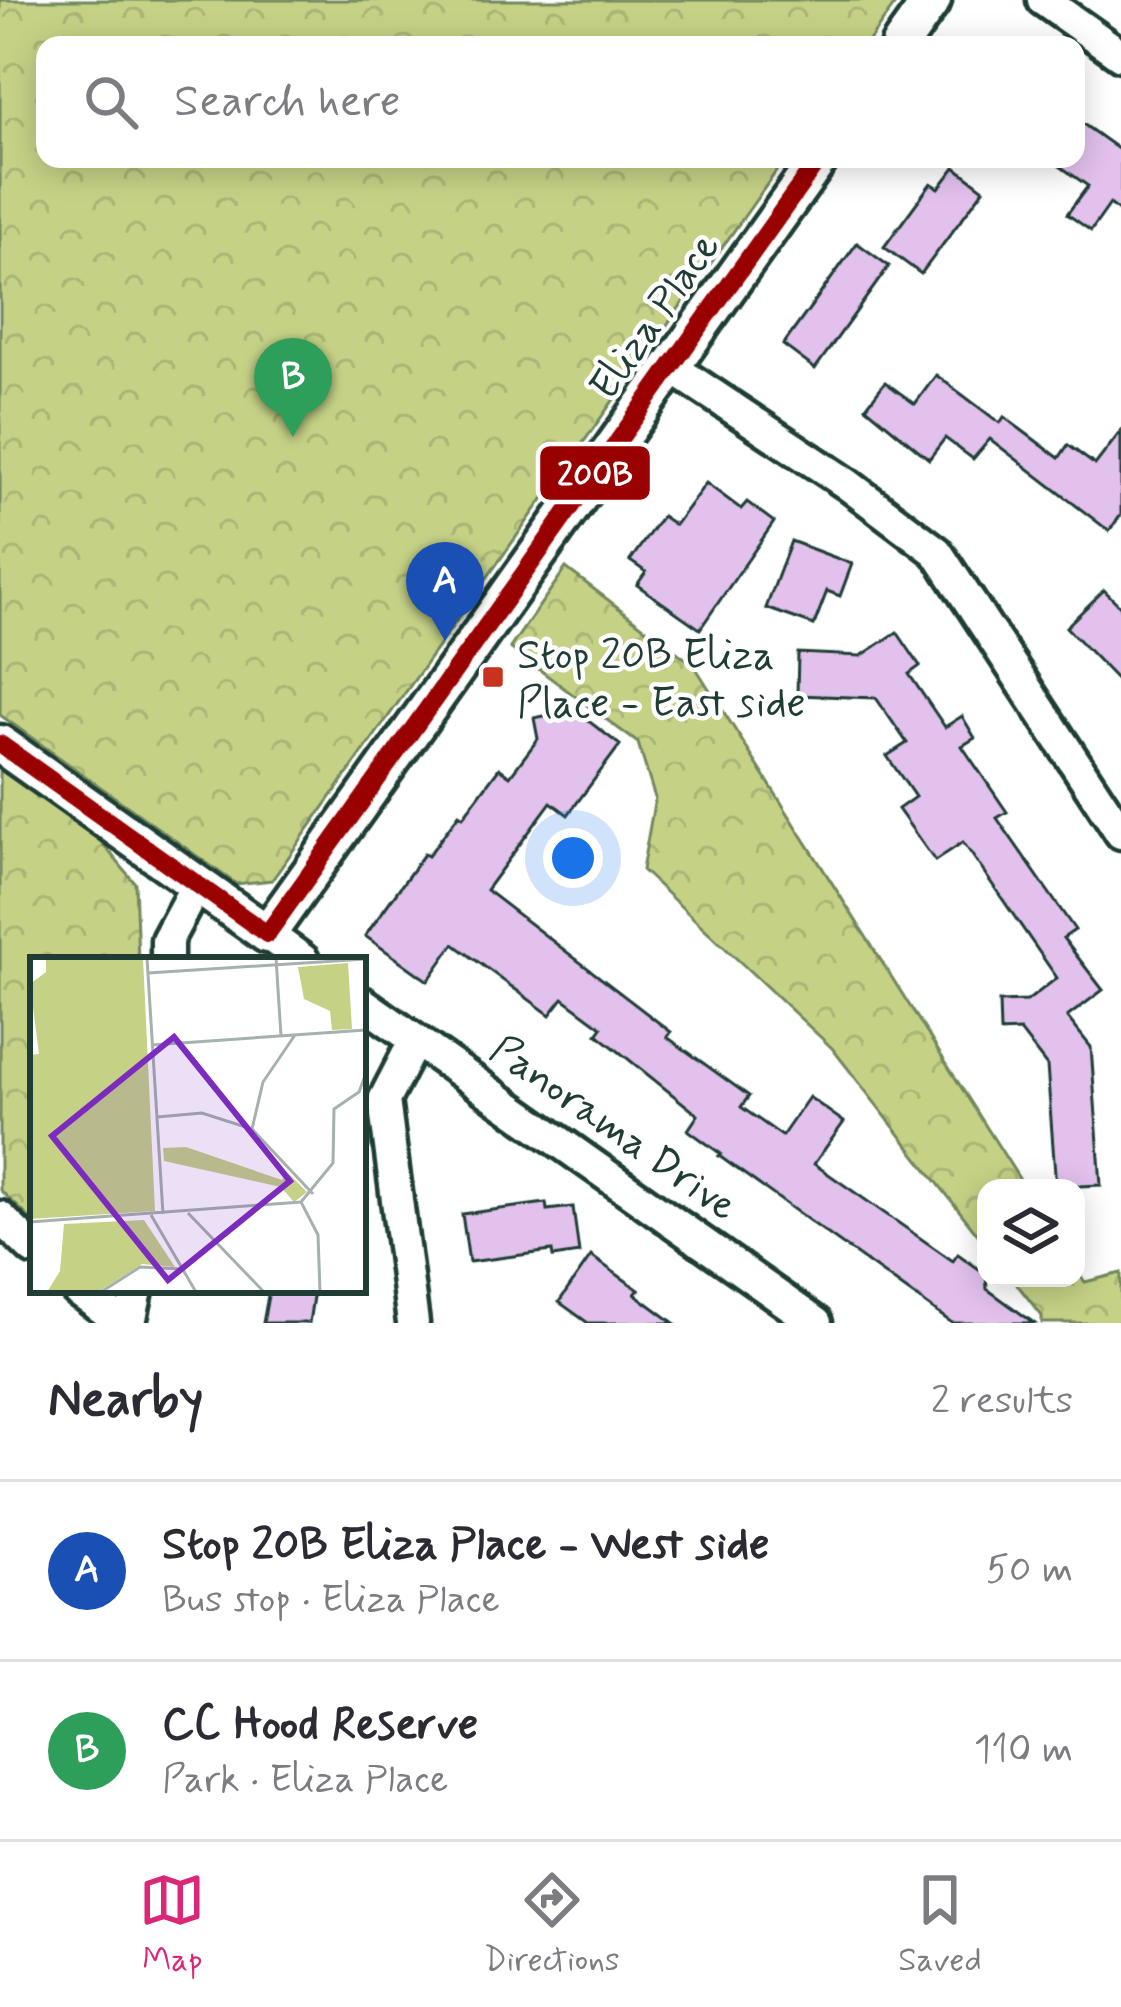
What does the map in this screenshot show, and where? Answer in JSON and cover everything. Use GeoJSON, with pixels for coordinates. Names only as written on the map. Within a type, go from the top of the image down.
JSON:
{"type":"FeatureCollection","features":[{"type":"Feature","properties":{"kind":"street"},"geometry":{"type":"LineString","coordinates":[[906,36],[932,0]]}},
{"type":"Feature","properties":{"kind":"street"},"geometry":{"type":"LineString","coordinates":[[1042,0],[1121,55]]}},
{"type":"Feature","properties":{"kind":"street","name":"Eliza Place"},"geometry":{"type":"LineString","coordinates":[[267,934],[813,168]]}},
{"type":"Feature","properties":{"kind":"street"},"geometry":{"type":"LineString","coordinates":[[671,367],[847,484],[937,552],[1121,833]]}},
{"type":"Feature","properties":{"kind":"street"},"geometry":{"type":"LineString","coordinates":[[0,744],[299,957]]}},
{"type":"Feature","properties":{"kind":"street"},"geometry":{"type":"LineString","coordinates":[[167,957],[167,940],[197,884]]}},
{"type":"Feature","properties":{"kind":"street","name":"Panorama Drive"},"geometry":{"type":"LineString","coordinates":[[366,1005],[816,1323]]}},
{"type":"Feature","properties":{"kind":"street"},"geometry":{"type":"LineString","coordinates":[[413,1323],[384,1100],[415,1040]]}},
{"type":"Feature","properties":{"kind":"street"},"geometry":{"type":"LineString","coordinates":[[0,1217],[30,1246]]}},
{"type":"Feature","properties":{"kind":"street"},"geometry":{"type":"LineString","coordinates":[[82,1293],[127,1323],[135,1293]]}},
{"type":"Feature","properties":{"kind":"green space"},"geometry":{"type":"Polygon","coordinates":[[[0,0],[898,0],[872,36],[36,36],[36,168],[779,168],[272,880],[236,884],[0,715],[0,0]]]}},
{"type":"Feature","properties":{"kind":"green space"},"geometry":{"type":"Polygon","coordinates":[[[566,568],[694,665],[1019,1179],[977,1179],[977,1233],[832,1048],[642,870],[655,798],[638,743],[510,648],[566,568]]]}},
{"type":"Feature","properties":{"kind":"green space"},"geometry":{"type":"Polygon","coordinates":[[[0,770],[98,838],[135,883],[138,957],[30,957],[30,1218],[0,1190],[0,770]]]}},
{"type":"Feature","properties":{"kind":"green space"},"geometry":{"type":"Polygon","coordinates":[[[1121,1273],[1121,1323],[1042,1323],[1042,1316],[1019,1287],[1085,1287],[1085,1282],[1121,1273]]]}},
{"type":"Feature","properties":{"kind":"building"},"geometry":{"type":"Polygon","coordinates":[[[1085,125],[1121,151],[1121,213],[1110,204],[1091,231],[1067,214],[1088,186],[1063,168],[1085,168],[1085,125]]]}},
{"type":"Feature","properties":{"kind":"building"},"geometry":{"type":"Polygon","coordinates":[[[956,168],[984,189],[921,274],[884,247],[931,183],[939,188],[956,168]]]}},
{"type":"Feature","properties":{"kind":"building"},"geometry":{"type":"Polygon","coordinates":[[[857,243],[889,266],[815,369],[783,345],[857,243]]]}},
{"type":"Feature","properties":{"kind":"building"},"geometry":{"type":"Polygon","coordinates":[[[936,375],[1000,423],[1004,417],[1059,458],[1068,445],[1095,465],[1121,431],[1121,515],[1109,531],[990,439],[973,459],[945,438],[929,459],[866,407],[885,382],[915,404],[936,375]]]}},
{"type":"Feature","properties":{"kind":"building"},"geometry":{"type":"Polygon","coordinates":[[[706,483],[741,509],[747,502],[774,522],[700,629],[637,585],[646,572],[630,561],[662,516],[675,525],[706,483]]]}},
{"type":"Feature","properties":{"kind":"building"},"geometry":{"type":"Polygon","coordinates":[[[791,541],[852,564],[840,596],[827,591],[814,625],[766,608],[791,541]]]}},
{"type":"Feature","properties":{"kind":"building"},"geometry":{"type":"Polygon","coordinates":[[[1104,590],[1121,607],[1121,684],[1066,627],[1104,590]]]}},
{"type":"Feature","properties":{"kind":"building"},"geometry":{"type":"Polygon","coordinates":[[[897,632],[920,666],[909,674],[945,727],[962,716],[975,738],[962,746],[1007,812],[997,818],[1075,930],[1063,938],[1103,990],[1067,1017],[1091,1047],[1101,1185],[1085,1186],[1085,1179],[1055,1179],[1047,1066],[1020,1031],[1000,1032],[999,1002],[1027,1001],[1057,978],[963,842],[935,861],[898,809],[915,797],[887,756],[907,743],[876,698],[797,695],[798,653],[861,656],[897,632]]]}},
{"type":"Feature","properties":{"kind":"building"},"geometry":{"type":"Polygon","coordinates":[[[574,710],[620,745],[568,815],[551,802],[486,890],[671,1032],[667,1037],[749,1096],[741,1107],[782,1136],[809,1097],[844,1122],[814,1164],[953,1261],[958,1254],[977,1268],[977,1287],[987,1287],[1034,1323],[952,1323],[719,1156],[688,1130],[698,1115],[597,1034],[602,1027],[563,998],[550,1015],[454,944],[428,981],[365,936],[424,854],[428,856],[459,814],[463,817],[499,768],[510,776],[538,739],[534,718],[574,710]]]}},
{"type":"Feature","properties":{"kind":"building"},"geometry":{"type":"Polygon","coordinates":[[[546,1203],[547,1210],[573,1207],[579,1253],[553,1257],[552,1251],[469,1262],[462,1214],[546,1203]]]}},
{"type":"Feature","properties":{"kind":"building"},"geometry":{"type":"Polygon","coordinates":[[[591,1256],[639,1290],[635,1294],[674,1323],[588,1323],[559,1302],[591,1256]]]}},
{"type":"Feature","properties":{"kind":"building"},"geometry":{"type":"Polygon","coordinates":[[[268,1293],[314,1293],[309,1323],[263,1323],[268,1293]]]}},
{"type":"Feature","properties":{"kind":"transit line","name":"200B"},"geometry":{"type":"LineString","coordinates":[[267,934],[813,168]]}},
{"type":"Feature","properties":{"kind":"transit line","name":"200B"},"geometry":{"type":"LineString","coordinates":[[0,744],[267,934]]}},
{"type":"Feature","properties":{"kind":"place","name":"CC Hood Reserve"},"geometry":{"type":"Point","coordinates":[293,437]}},
{"type":"Feature","properties":{"kind":"place","name":"Stop 20B Eliza Place - West side"},"geometry":{"type":"Point","coordinates":[445,641]}},
{"type":"Feature","properties":{"kind":"place","name":"Stop 20B Eliza Place - East side"},"geometry":{"type":"Point","coordinates":[493,677]}}]}
